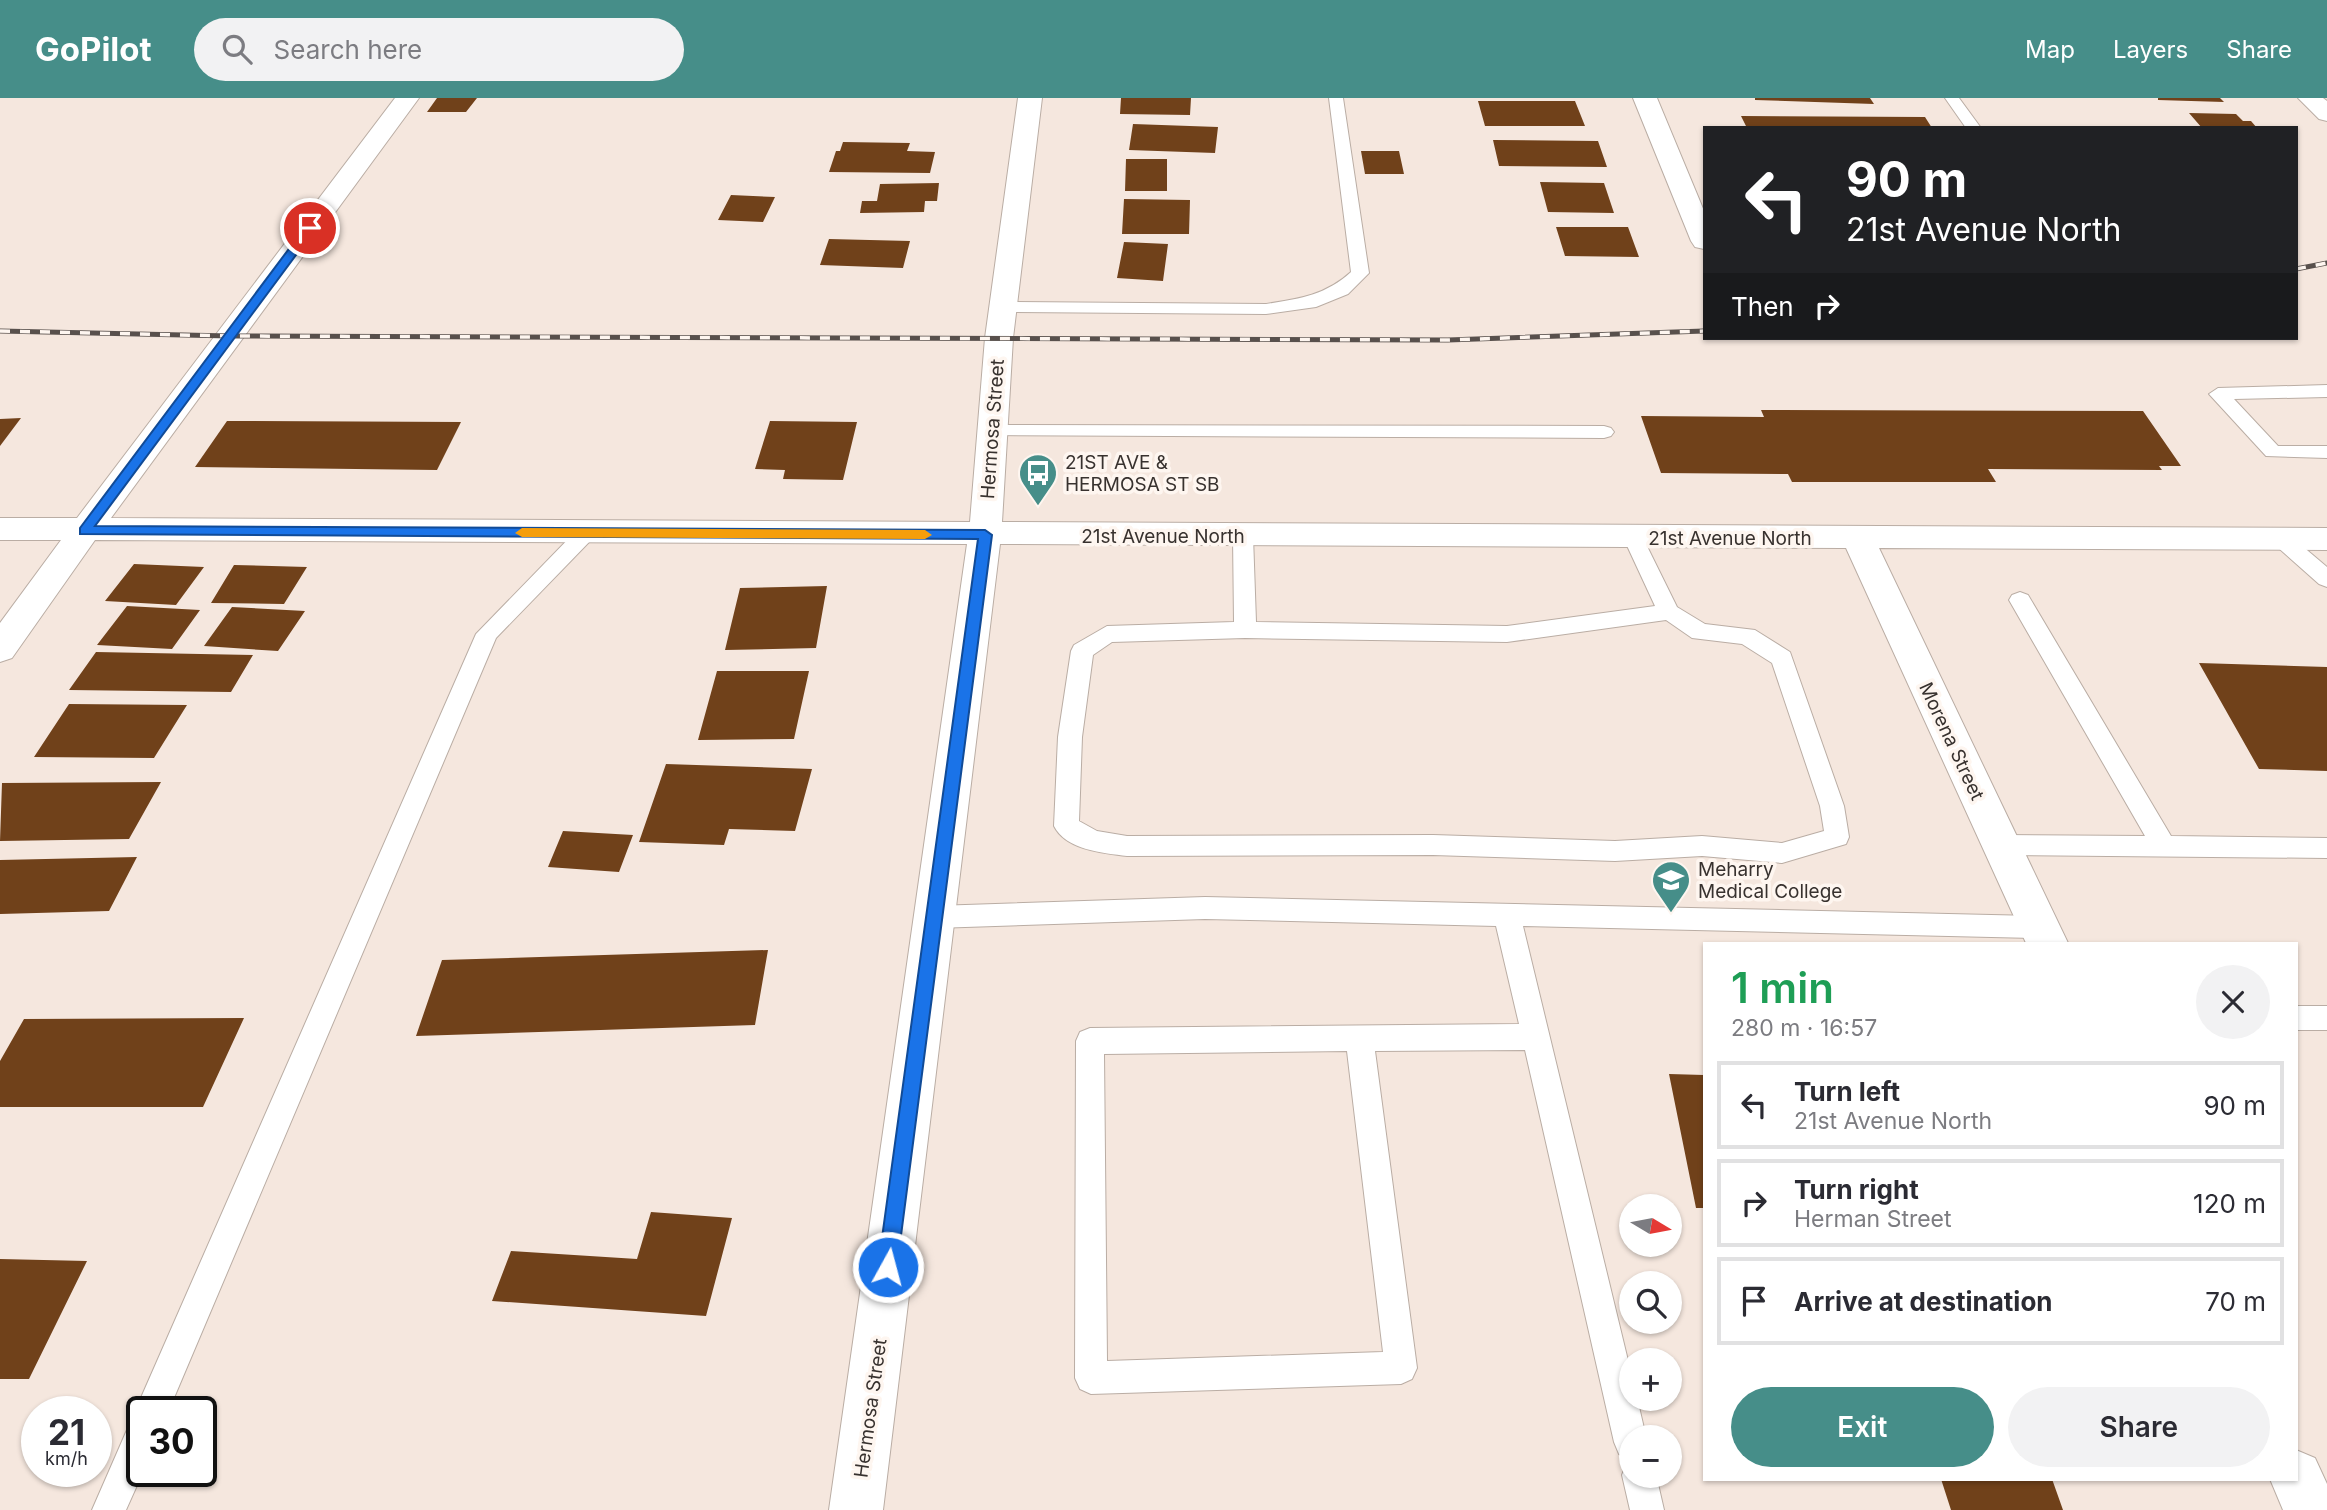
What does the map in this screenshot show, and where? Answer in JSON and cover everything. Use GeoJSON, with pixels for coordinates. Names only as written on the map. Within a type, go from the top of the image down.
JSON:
{"type":"FeatureCollection","features":[{"type":"Feature","properties":{"kind":"street"},"geometry":{"type":"LineString","coordinates":[[0,649],[407,98]]}},
{"type":"Feature","properties":{"kind":"street","name":"Hermosa Street"},"geometry":{"type":"LineString","coordinates":[[856,1510],[985,535],[1004,307],[1030,98]]}},
{"type":"Feature","properties":{"kind":"street"},"geometry":{"type":"LineString","coordinates":[[1645,98],[1703,239]]}},
{"type":"Feature","properties":{"kind":"street","name":"21st Avenue North"},"geometry":{"type":"LineString","coordinates":[[0,529],[2327,539]]}},
{"type":"Feature","properties":{"kind":"street","name":"Morena Street"},"geometry":{"type":"LineString","coordinates":[[1858,538],[2043,935]]}},
{"type":"Feature","properties":{"kind":"street"},"geometry":{"type":"LineString","coordinates":[[2298,1481],[2311,1510]]}},
{"type":"Feature","properties":{"kind":"lane"},"geometry":{"type":"LineString","coordinates":[[1004,307],[1266,309],[1310,303],[1342,290],[1360,273],[1336,98]]}},
{"type":"Feature","properties":{"kind":"lane"},"geometry":{"type":"LineString","coordinates":[[1952,98],[1973,126]]}},
{"type":"Feature","properties":{"kind":"lane"},"geometry":{"type":"LineString","coordinates":[[2327,391],[2218,394],[2273,452],[2327,452]]}},
{"type":"Feature","properties":{"kind":"lane"},"geometry":{"type":"LineString","coordinates":[[992,431],[1604,432]]}},
{"type":"Feature","properties":{"kind":"lane"},"geometry":{"type":"LineString","coordinates":[[159,1396],[487,634],[586,533]]}},
{"type":"Feature","properties":{"kind":"lane"},"geometry":{"type":"LineString","coordinates":[[1243,536],[1245,630]]}},
{"type":"Feature","properties":{"kind":"lane"},"geometry":{"type":"LineString","coordinates":[[1633,537],[1669,612],[1700,632],[1747,636],[1782,658],[1832,806],[1837,837],[1782,853],[1702,846],[1615,851],[1419,845],[1127,846],[1092,841],[1066,826],[1070,737],[1082,651],[1107,634],[1245,630],[1507,634],[1669,612]]}},
{"type":"Feature","properties":{"kind":"lane"},"geometry":{"type":"LineString","coordinates":[[2281,539],[2327,579]]}},
{"type":"Feature","properties":{"kind":"lane"},"geometry":{"type":"LineString","coordinates":[[2020,600],[2164,846]]}},
{"type":"Feature","properties":{"kind":"lane"},"geometry":{"type":"LineString","coordinates":[[2001,845],[2327,848]]}},
{"type":"Feature","properties":{"kind":"lane"},"geometry":{"type":"LineString","coordinates":[[935,917],[1205,908],[1507,915],[2043,935]]}},
{"type":"Feature","properties":{"kind":"lane"},"geometry":{"type":"LineString","coordinates":[[1507,915],[1627,1425]]}},
{"type":"Feature","properties":{"kind":"lane"},"geometry":{"type":"LineString","coordinates":[[2298,1018],[2327,1018]]}},
{"type":"Feature","properties":{"kind":"lane"},"geometry":{"type":"LineString","coordinates":[[1359,1038],[1401,1368],[1091,1378],[1090,1041],[1359,1038],[1535,1037]]}},
{"type":"Feature","properties":{"kind":"lane"},"geometry":{"type":"LineString","coordinates":[[109,1510],[126,1471]]}},
{"type":"Feature","properties":{"kind":"lane"},"geometry":{"type":"LineString","coordinates":[[1642,1488],[1647,1510]]}},
{"type":"Feature","properties":{"kind":"building"},"geometry":{"type":"Polygon","coordinates":[[[437,98],[477,98],[466,112],[427,112],[437,98]]]}},
{"type":"Feature","properties":{"kind":"building"},"geometry":{"type":"Polygon","coordinates":[[[1121,98],[1191,98],[1190,115],[1120,114],[1121,98]]]}},
{"type":"Feature","properties":{"kind":"building"},"geometry":{"type":"Polygon","coordinates":[[[1870,98],[1874,104],[1755,100],[1870,98]]]}},
{"type":"Feature","properties":{"kind":"building"},"geometry":{"type":"Polygon","coordinates":[[[2220,98],[2224,102],[2158,100],[2220,98]]]}},
{"type":"Feature","properties":{"kind":"building"},"geometry":{"type":"Polygon","coordinates":[[[1478,101],[1575,101],[1585,126],[1485,126],[1478,101]]]}},
{"type":"Feature","properties":{"kind":"building"},"geometry":{"type":"Polygon","coordinates":[[[2189,113],[2236,114],[2243,121],[2251,121],[2255,126],[2200,126],[2189,113]]]}},
{"type":"Feature","properties":{"kind":"building"},"geometry":{"type":"Polygon","coordinates":[[[1741,116],[1925,117],[1931,126],[1746,126],[1741,116]]]}},
{"type":"Feature","properties":{"kind":"building"},"geometry":{"type":"Polygon","coordinates":[[[1133,124],[1218,127],[1215,153],[1129,150],[1133,124]]]}},
{"type":"Feature","properties":{"kind":"building"},"geometry":{"type":"Polygon","coordinates":[[[1493,140],[1598,141],[1607,167],[1499,166],[1493,140]]]}},
{"type":"Feature","properties":{"kind":"building"},"geometry":{"type":"Polygon","coordinates":[[[843,142],[910,143],[907,151],[935,152],[930,173],[829,172],[836,151],[840,151],[843,142]]]}},
{"type":"Feature","properties":{"kind":"building"},"geometry":{"type":"Polygon","coordinates":[[[1361,151],[1399,151],[1404,174],[1365,174],[1361,151]]]}},
{"type":"Feature","properties":{"kind":"building"},"geometry":{"type":"Polygon","coordinates":[[[1126,159],[1167,159],[1167,191],[1125,191],[1126,159]]]}},
{"type":"Feature","properties":{"kind":"building"},"geometry":{"type":"Polygon","coordinates":[[[1540,182],[1604,183],[1614,213],[1548,212],[1540,182]]]}},
{"type":"Feature","properties":{"kind":"building"},"geometry":{"type":"Polygon","coordinates":[[[939,183],[937,201],[925,201],[924,212],[860,213],[862,201],[877,201],[880,184],[939,183]]]}},
{"type":"Feature","properties":{"kind":"building"},"geometry":{"type":"Polygon","coordinates":[[[731,195],[775,197],[763,222],[718,220],[731,195]]]}},
{"type":"Feature","properties":{"kind":"building"},"geometry":{"type":"Polygon","coordinates":[[[1124,199],[1190,200],[1189,234],[1122,234],[1124,199]]]}},
{"type":"Feature","properties":{"kind":"building"},"geometry":{"type":"Polygon","coordinates":[[[1556,227],[1628,227],[1639,257],[1565,256],[1556,227]]]}},
{"type":"Feature","properties":{"kind":"building"},"geometry":{"type":"Polygon","coordinates":[[[829,239],[910,241],[903,268],[820,265],[829,239]]]}},
{"type":"Feature","properties":{"kind":"building"},"geometry":{"type":"Polygon","coordinates":[[[1124,242],[1168,244],[1163,281],[1117,278],[1124,242]]]}},
{"type":"Feature","properties":{"kind":"building"},"geometry":{"type":"Polygon","coordinates":[[[1761,410],[2143,411],[2181,466],[2159,466],[2162,470],[1988,469],[1996,482],[1792,482],[1788,474],[1661,473],[1641,416],[1764,417],[1761,410]]]}},
{"type":"Feature","properties":{"kind":"building"},"geometry":{"type":"Polygon","coordinates":[[[21,418],[0,446],[0,419],[21,418]]]}},
{"type":"Feature","properties":{"kind":"building"},"geometry":{"type":"Polygon","coordinates":[[[227,421],[461,422],[437,470],[195,467],[227,421]]]}},
{"type":"Feature","properties":{"kind":"building"},"geometry":{"type":"Polygon","coordinates":[[[770,421],[857,422],[843,480],[783,479],[785,470],[755,469],[770,421]]]}},
{"type":"Feature","properties":{"kind":"building"},"geometry":{"type":"Polygon","coordinates":[[[134,564],[204,567],[176,605],[105,601],[134,564]]]}},
{"type":"Feature","properties":{"kind":"building"},"geometry":{"type":"Polygon","coordinates":[[[234,565],[307,567],[284,604],[211,603],[234,565]]]}},
{"type":"Feature","properties":{"kind":"building"},"geometry":{"type":"Polygon","coordinates":[[[827,586],[816,648],[725,650],[740,588],[827,586]]]}},
{"type":"Feature","properties":{"kind":"building"},"geometry":{"type":"Polygon","coordinates":[[[127,606],[200,610],[172,649],[97,645],[127,606]]]}},
{"type":"Feature","properties":{"kind":"building"},"geometry":{"type":"Polygon","coordinates":[[[232,607],[305,611],[278,651],[204,646],[232,607]]]}},
{"type":"Feature","properties":{"kind":"building"},"geometry":{"type":"Polygon","coordinates":[[[96,652],[253,655],[231,692],[69,690],[96,652]]]}},
{"type":"Feature","properties":{"kind":"building"},"geometry":{"type":"Polygon","coordinates":[[[2199,663],[2327,667],[2327,771],[2259,769],[2199,663]]]}},
{"type":"Feature","properties":{"kind":"building"},"geometry":{"type":"Polygon","coordinates":[[[717,671],[809,671],[794,739],[698,740],[717,671]]]}},
{"type":"Feature","properties":{"kind":"building"},"geometry":{"type":"Polygon","coordinates":[[[69,704],[187,705],[154,758],[34,757],[69,704]]]}},
{"type":"Feature","properties":{"kind":"building"},"geometry":{"type":"Polygon","coordinates":[[[666,764],[812,769],[795,831],[729,829],[724,845],[639,842],[666,764]]]}},
{"type":"Feature","properties":{"kind":"building"},"geometry":{"type":"Polygon","coordinates":[[[161,782],[129,839],[0,841],[2,783],[161,782]]]}},
{"type":"Feature","properties":{"kind":"building"},"geometry":{"type":"Polygon","coordinates":[[[563,831],[633,835],[619,872],[548,867],[563,831]]]}},
{"type":"Feature","properties":{"kind":"building"},"geometry":{"type":"Polygon","coordinates":[[[137,857],[109,911],[0,914],[0,860],[137,857]]]}},
{"type":"Feature","properties":{"kind":"building"},"geometry":{"type":"Polygon","coordinates":[[[768,950],[755,1025],[416,1036],[442,960],[768,950]]]}},
{"type":"Feature","properties":{"kind":"building"},"geometry":{"type":"Polygon","coordinates":[[[244,1018],[203,1107],[0,1107],[0,1061],[24,1019],[244,1018]]]}},
{"type":"Feature","properties":{"kind":"building"},"geometry":{"type":"Polygon","coordinates":[[[1669,1074],[1703,1075],[1703,1208],[1696,1208],[1669,1074]]]}},
{"type":"Feature","properties":{"kind":"building"},"geometry":{"type":"Polygon","coordinates":[[[651,1212],[732,1218],[706,1316],[492,1301],[511,1251],[637,1259],[651,1212]]]}},
{"type":"Feature","properties":{"kind":"building"},"geometry":{"type":"Polygon","coordinates":[[[0,1259],[87,1261],[29,1379],[0,1379],[0,1259]]]}},
{"type":"Feature","properties":{"kind":"building"},"geometry":{"type":"Polygon","coordinates":[[[1942,1481],[2053,1481],[2063,1510],[1951,1510],[1942,1481]]]}},
{"type":"Feature","properties":{"kind":"railway"},"geometry":{"type":"LineString","coordinates":[[2298,269],[2327,263]]}},
{"type":"Feature","properties":{"kind":"railway"},"geometry":{"type":"LineString","coordinates":[[0,331],[230,336],[1448,340],[1703,331]]}},
{"type":"Feature","properties":{"kind":"slow traffic"},"geometry":{"type":"LineString","coordinates":[[522,533],[925,535]]}},
{"type":"Feature","properties":{"kind":"place","name":"21ST AVE & HERMOSA ST SB"},"geometry":{"type":"Point","coordinates":[1038,507]}},
{"type":"Feature","properties":{"kind":"place","name":"Meharry Medical College"},"geometry":{"type":"Point","coordinates":[1671,914]}},
{"type":"Feature","properties":{"kind":"route"},"geometry":{"type":"LineString","coordinates":[[310,228],[85,531],[985,535],[888,1267]]}}]}
